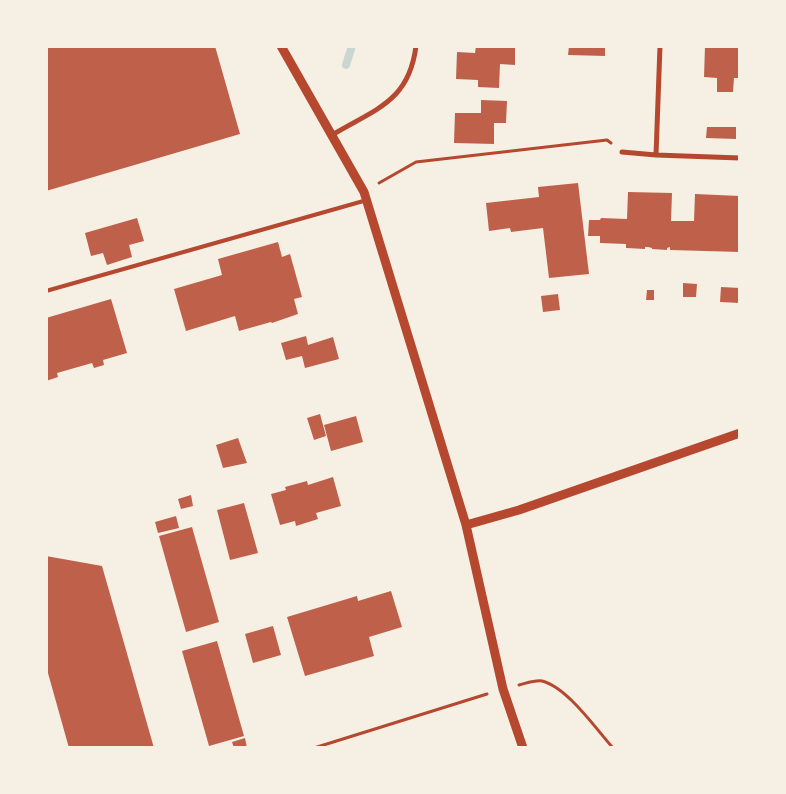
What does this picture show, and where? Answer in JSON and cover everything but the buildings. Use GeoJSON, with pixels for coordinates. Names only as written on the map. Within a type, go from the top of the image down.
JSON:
{"type":"FeatureCollection","features":[{"type":"Feature","properties":{"kind":"street"},"geometry":{"type":"LineString","coordinates":[[281,46],[365,196],[466,525],[503,689],[523,748]]}},
{"type":"Feature","properties":{"kind":"street"},"geometry":{"type":"LineString","coordinates":[[332,135],[390,101],[398,93],[411,71],[416,46]]}},
{"type":"Feature","properties":{"kind":"street"},"geometry":{"type":"LineString","coordinates":[[656,155],[660,46]]}},
{"type":"Feature","properties":{"kind":"street"},"geometry":{"type":"LineString","coordinates":[[622,152],[740,158]]}},
{"type":"Feature","properties":{"kind":"street"},"geometry":{"type":"LineString","coordinates":[[466,525],[519,510],[740,432]]}},
{"type":"Feature","properties":{"kind":"lane"},"geometry":{"type":"LineString","coordinates":[[46,291],[365,196]]}},
{"type":"Feature","properties":{"kind":"path"},"geometry":{"type":"LineString","coordinates":[[365,196],[416,162],[606,140],[622,152]]}},
{"type":"Feature","properties":{"kind":"path"},"geometry":{"type":"LineString","coordinates":[[314,748],[503,689],[536,681],[559,688],[613,748]]}},
{"type":"Feature","properties":{"kind":"waterway"},"geometry":{"type":"LineString","coordinates":[[346,65],[352,46]]}}]}
